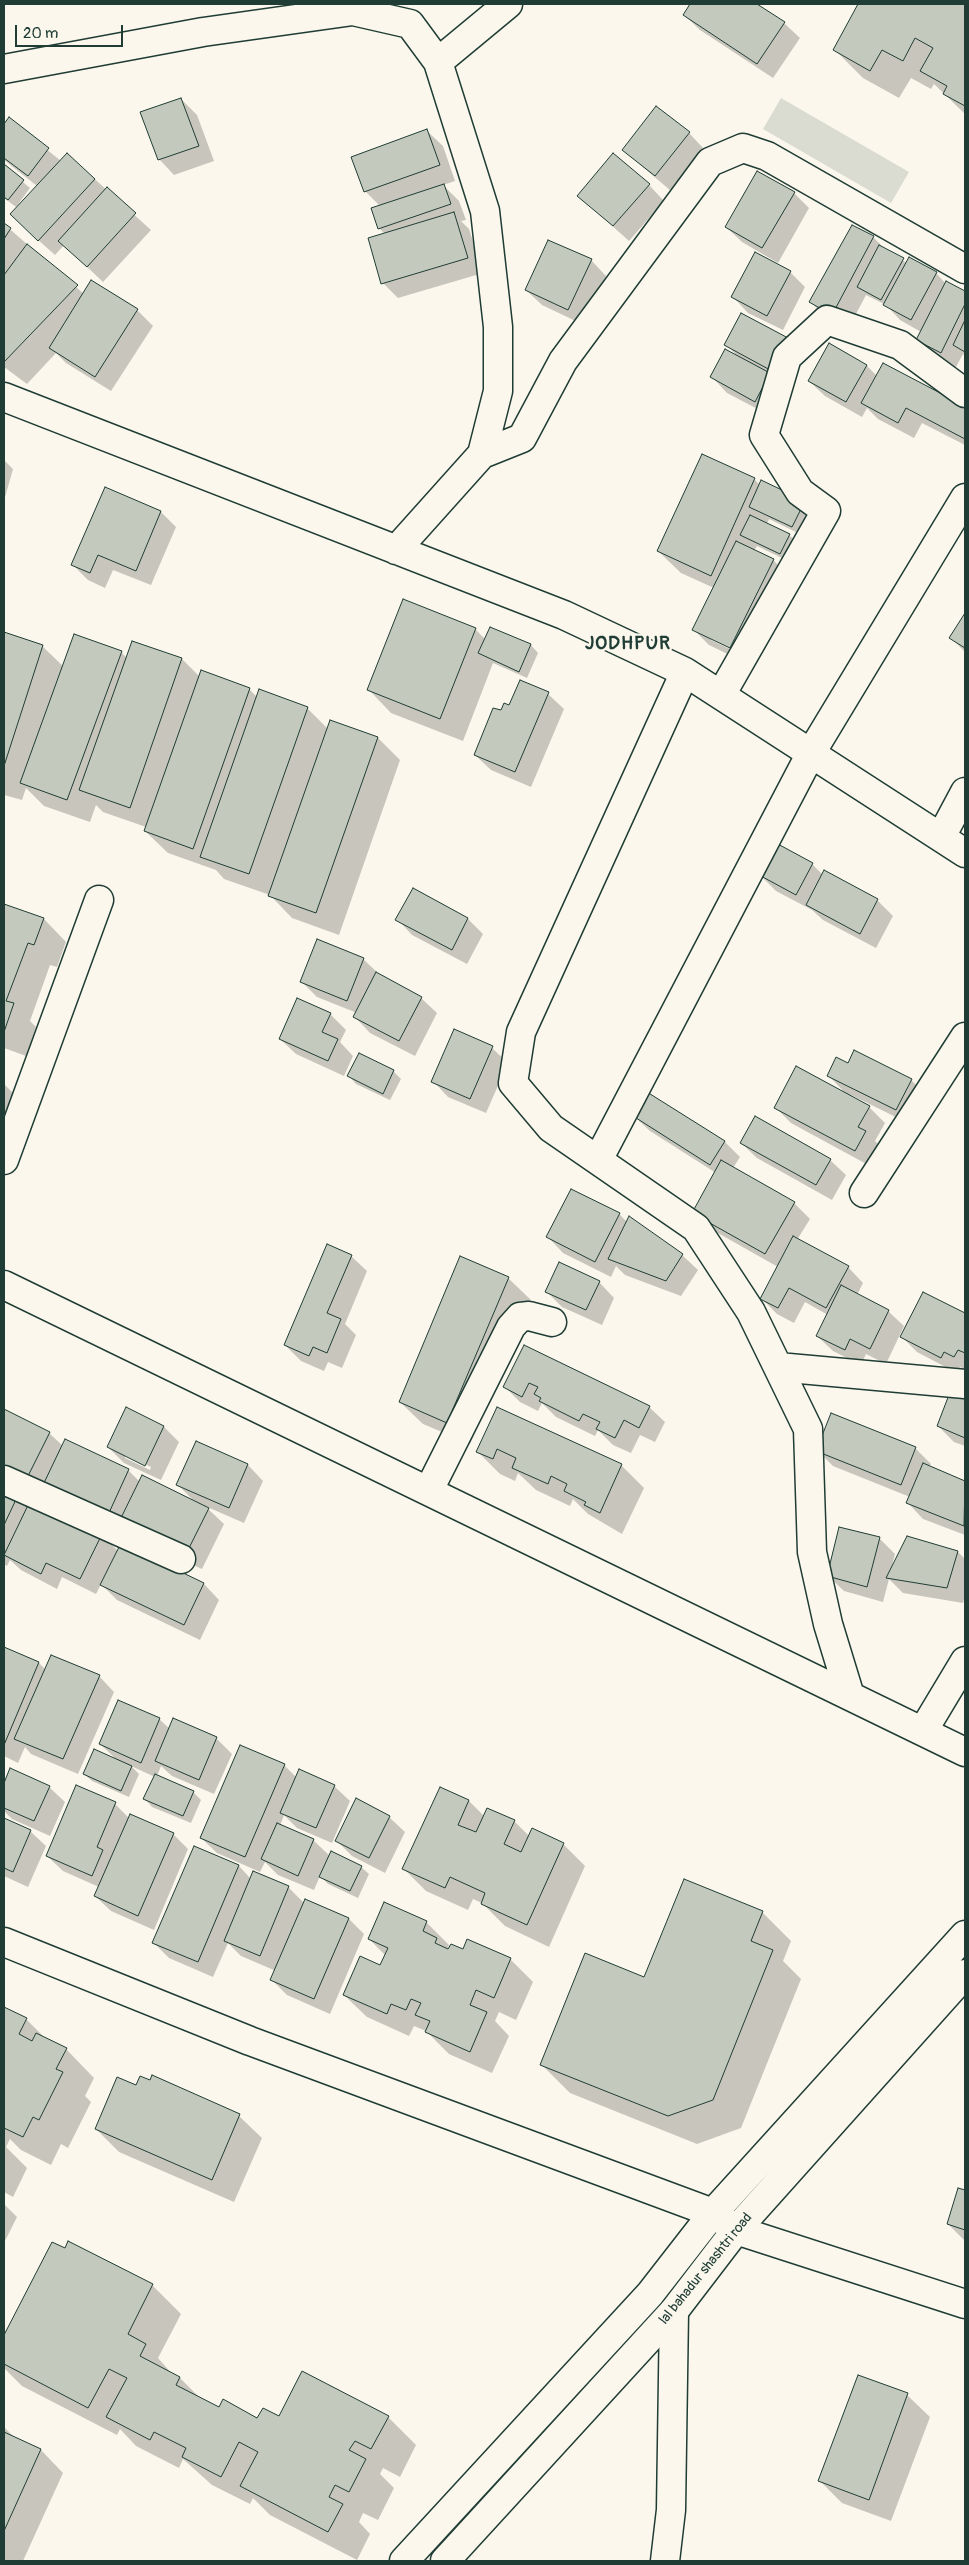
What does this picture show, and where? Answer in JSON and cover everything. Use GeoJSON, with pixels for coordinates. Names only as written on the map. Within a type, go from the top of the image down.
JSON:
{"type":"FeatureCollection","features":[{"type":"Feature","properties":{"kind":"street"},"geometry":{"type":"LineString","coordinates":[[438,62],[508,4]]}},
{"type":"Feature","properties":{"kind":"street"},"geometry":{"type":"LineString","coordinates":[[4,69],[203,32],[353,11],[410,24],[438,62],[485,211],[498,327],[498,391],[482,454]]}},
{"type":"Feature","properties":{"kind":"street"},"geometry":{"type":"LineString","coordinates":[[396,550],[482,454],[522,438],[563,361],[710,162],[743,148],[767,156],[965,269]]}},
{"type":"Feature","properties":{"kind":"street"},"geometry":{"type":"LineString","coordinates":[[721,695],[826,510],[800,492],[764,435],[787,357],[827,320],[900,344],[965,393]]}},
{"type":"Feature","properties":{"kind":"street"},"geometry":{"type":"LineString","coordinates":[[4,397],[564,615],[685,672],[965,853]]}},
{"type":"Feature","properties":{"kind":"street"},"geometry":{"type":"LineString","coordinates":[[598,1160],[811,753],[965,498]]}},
{"type":"Feature","properties":{"kind":"street"},"geometry":{"type":"LineString","coordinates":[[685,672],[521,1032],[513,1083],[551,1128],[696,1228],[751,1312],[808,1429],[812,1552],[828,1624],[850,1696]]}},
{"type":"Feature","properties":{"kind":"street"},"geometry":{"type":"LineString","coordinates":[[940,837],[965,792]]}},
{"type":"Feature","properties":{"kind":"street"},"geometry":{"type":"LineString","coordinates":[[4,1160],[99,900]]}},
{"type":"Feature","properties":{"kind":"street"},"geometry":{"type":"LineString","coordinates":[[864,1193],[965,1037]]}},
{"type":"Feature","properties":{"kind":"street"},"geometry":{"type":"LineString","coordinates":[[4,1285],[965,1752]]}},
{"type":"Feature","properties":{"kind":"street"},"geometry":{"type":"LineString","coordinates":[[429,1490],[511,1327],[520,1317],[529,1316],[552,1322]]}},
{"type":"Feature","properties":{"kind":"street"},"geometry":{"type":"LineString","coordinates":[[778,1367],[965,1384]]}},
{"type":"Feature","properties":{"kind":"street"},"geometry":{"type":"LineString","coordinates":[[4,1480],[181,1558]]}},
{"type":"Feature","properties":{"kind":"street"},"geometry":{"type":"LineString","coordinates":[[923,1731],[965,1662]]}},
{"type":"Feature","properties":{"kind":"street"},"geometry":{"type":"LineString","coordinates":[[404,2561],[650,2294],[713,2212],[965,1935]]}},
{"type":"Feature","properties":{"kind":"street"},"geometry":{"type":"LineString","coordinates":[[4,1942],[250,2042],[713,2212],[736,2230],[965,2304]]}},
{"type":"Feature","properties":{"kind":"street","name":"lal bahadur shashtri road"},"geometry":{"type":"LineString","coordinates":[[445,2561],[674,2311],[736,2230],[965,1974]]}},
{"type":"Feature","properties":{"kind":"street"},"geometry":{"type":"LineString","coordinates":[[665,2561],[671,2510],[674,2311]]}},
{"type":"Feature","properties":{"kind":"shaded area"},"geometry":{"type":"Polygon","coordinates":[[[781,98],[909,172],[891,203],[763,129],[781,98]]]}},
{"type":"Feature","properties":{"kind":"building"},"geometry":{"type":"Polygon","coordinates":[[[690,4],[757,4],[785,22],[757,64],[683,15],[690,4]]]}},
{"type":"Feature","properties":{"kind":"building"},"geometry":{"type":"Polygon","coordinates":[[[858,4],[965,4],[965,106],[943,94],[947,86],[920,71],[933,48],[915,38],[903,61],[882,50],[870,71],[833,50],[858,4]]]}},
{"type":"Feature","properties":{"kind":"building"},"geometry":{"type":"Polygon","coordinates":[[[181,98],[199,146],[158,160],[140,112],[181,98]]]}},
{"type":"Feature","properties":{"kind":"building"},"geometry":{"type":"Polygon","coordinates":[[[656,106],[690,132],[655,176],[622,150],[656,106]]]}},
{"type":"Feature","properties":{"kind":"building"},"geometry":{"type":"Polygon","coordinates":[[[9,117],[49,148],[28,176],[4,158],[4,124],[9,117]]]}},
{"type":"Feature","properties":{"kind":"building"},"geometry":{"type":"Polygon","coordinates":[[[427,129],[440,165],[364,192],[351,157],[427,129]]]}},
{"type":"Feature","properties":{"kind":"building"},"geometry":{"type":"Polygon","coordinates":[[[67,153],[95,179],[38,241],[10,214],[67,153]]]}},
{"type":"Feature","properties":{"kind":"building"},"geometry":{"type":"Polygon","coordinates":[[[613,153],[650,184],[613,226],[577,196],[613,153]]]}},
{"type":"Feature","properties":{"kind":"building"},"geometry":{"type":"Polygon","coordinates":[[[4,164],[24,180],[8,200],[4,197],[4,164]]]}},
{"type":"Feature","properties":{"kind":"building"},"geometry":{"type":"Polygon","coordinates":[[[757,171],[795,192],[762,248],[725,227],[757,171]]]}},
{"type":"Feature","properties":{"kind":"building"},"geometry":{"type":"Polygon","coordinates":[[[444,184],[451,204],[378,229],[371,208],[444,184]]]}},
{"type":"Feature","properties":{"kind":"building"},"geometry":{"type":"Polygon","coordinates":[[[107,187],[136,213],[87,267],[58,241],[107,187]]]}},
{"type":"Feature","properties":{"kind":"building"},"geometry":{"type":"Polygon","coordinates":[[[454,212],[468,258],[381,284],[368,238],[454,212]]]}},
{"type":"Feature","properties":{"kind":"building"},"geometry":{"type":"Polygon","coordinates":[[[4,223],[11,228],[4,239],[4,223]]]}},
{"type":"Feature","properties":{"kind":"building"},"geometry":{"type":"Polygon","coordinates":[[[852,225],[874,236],[832,315],[809,302],[852,225]]]}},
{"type":"Feature","properties":{"kind":"building"},"geometry":{"type":"Polygon","coordinates":[[[548,240],[592,259],[568,310],[525,290],[548,240]]]}},
{"type":"Feature","properties":{"kind":"building"},"geometry":{"type":"Polygon","coordinates":[[[27,244],[78,285],[4,362],[4,275],[27,244]]]}},
{"type":"Feature","properties":{"kind":"building"},"geometry":{"type":"Polygon","coordinates":[[[879,245],[904,258],[881,300],[857,287],[879,245]]]}},
{"type":"Feature","properties":{"kind":"building"},"geometry":{"type":"Polygon","coordinates":[[[755,252],[791,271],[767,316],[731,297],[755,252]]]}},
{"type":"Feature","properties":{"kind":"building"},"geometry":{"type":"Polygon","coordinates":[[[909,257],[937,272],[911,320],[883,305],[909,257]]]}},
{"type":"Feature","properties":{"kind":"building"},"geometry":{"type":"Polygon","coordinates":[[[91,280],[138,309],[95,377],[49,348],[91,280]]]}},
{"type":"Feature","properties":{"kind":"building"},"geometry":{"type":"Polygon","coordinates":[[[946,281],[965,291],[965,304],[941,353],[916,340],[946,281]]]}},
{"type":"Feature","properties":{"kind":"building"},"geometry":{"type":"Polygon","coordinates":[[[741,313],[790,339],[772,371],[724,345],[741,313]]]}},
{"type":"Feature","properties":{"kind":"building"},"geometry":{"type":"Polygon","coordinates":[[[965,320],[965,352],[953,345],[965,320]]]}},
{"type":"Feature","properties":{"kind":"building"},"geometry":{"type":"Polygon","coordinates":[[[829,343],[867,365],[846,402],[808,381],[829,343]]]}},
{"type":"Feature","properties":{"kind":"building"},"geometry":{"type":"Polygon","coordinates":[[[725,349],[770,373],[755,402],[710,377],[725,349]]]}},
{"type":"Feature","properties":{"kind":"building"},"geometry":{"type":"Polygon","coordinates":[[[883,363],[965,406],[965,439],[906,408],[898,423],[861,403],[883,363]]]}},
{"type":"Feature","properties":{"kind":"building"},"geometry":{"type":"Polygon","coordinates":[[[702,454],[755,478],[711,576],[657,551],[702,454]]]}},
{"type":"Feature","properties":{"kind":"building"},"geometry":{"type":"Polygon","coordinates":[[[761,480],[805,501],[792,527],[749,507],[761,480]]]}},
{"type":"Feature","properties":{"kind":"building"},"geometry":{"type":"Polygon","coordinates":[[[105,487],[161,511],[136,571],[98,555],[90,573],[71,565],[105,487]]]}},
{"type":"Feature","properties":{"kind":"building"},"geometry":{"type":"Polygon","coordinates":[[[750,515],[790,534],[780,554],[740,535],[750,515]]]}},
{"type":"Feature","properties":{"kind":"building"},"geometry":{"type":"Polygon","coordinates":[[[736,541],[774,559],[730,648],[692,630],[736,541]]]}},
{"type":"Feature","properties":{"kind":"building"},"geometry":{"type":"Polygon","coordinates":[[[403,599],[476,628],[440,719],[367,690],[403,599]]]}},
{"type":"Feature","properties":{"kind":"building"},"geometry":{"type":"Polygon","coordinates":[[[965,613],[965,648],[949,638],[965,613]]]}},
{"type":"Feature","properties":{"kind":"building"},"geometry":{"type":"Polygon","coordinates":[[[490,627],[531,644],[519,672],[478,653],[490,627]]]}},
{"type":"Feature","properties":{"kind":"building"},"geometry":{"type":"Polygon","coordinates":[[[4,632],[43,645],[4,766],[4,632]]]}},
{"type":"Feature","properties":{"kind":"building"},"geometry":{"type":"Polygon","coordinates":[[[74,634],[122,651],[67,800],[20,783],[74,634]]]}},
{"type":"Feature","properties":{"kind":"building"},"geometry":{"type":"Polygon","coordinates":[[[132,641],[182,658],[130,808],[79,790],[132,641]]]}},
{"type":"Feature","properties":{"kind":"building"},"geometry":{"type":"Polygon","coordinates":[[[201,670],[250,688],[193,849],[144,831],[201,670]]]}},
{"type":"Feature","properties":{"kind":"building"},"geometry":{"type":"Polygon","coordinates":[[[520,680],[549,692],[515,772],[474,755],[493,708],[501,710],[504,703],[509,705],[520,680]]]}},
{"type":"Feature","properties":{"kind":"building"},"geometry":{"type":"Polygon","coordinates":[[[259,689],[308,707],[249,874],[200,857],[259,689]]]}},
{"type":"Feature","properties":{"kind":"building"},"geometry":{"type":"Polygon","coordinates":[[[330,720],[378,737],[316,913],[268,896],[330,720]]]}},
{"type":"Feature","properties":{"kind":"building"},"geometry":{"type":"Polygon","coordinates":[[[776,843],[813,863],[796,895],[759,875],[776,843]]]}},
{"type":"Feature","properties":{"kind":"building"},"geometry":{"type":"Polygon","coordinates":[[[824,870],[878,899],[860,934],[806,905],[824,870]]]}},
{"type":"Feature","properties":{"kind":"building"},"geometry":{"type":"Polygon","coordinates":[[[413,888],[468,918],[452,950],[395,920],[413,888]]]}},
{"type":"Feature","properties":{"kind":"building"},"geometry":{"type":"Polygon","coordinates":[[[4,904],[44,918],[34,945],[28,943],[6,1001],[14,1003],[4,1032],[4,904]]]}},
{"type":"Feature","properties":{"kind":"building"},"geometry":{"type":"Polygon","coordinates":[[[317,939],[364,958],[347,1001],[300,982],[317,939]]]}},
{"type":"Feature","properties":{"kind":"building"},"geometry":{"type":"Polygon","coordinates":[[[376,972],[422,997],[399,1041],[353,1017],[376,972]]]}},
{"type":"Feature","properties":{"kind":"building"},"geometry":{"type":"Polygon","coordinates":[[[297,998],[331,1013],[322,1032],[338,1039],[328,1061],[279,1039],[297,998]]]}},
{"type":"Feature","properties":{"kind":"building"},"geometry":{"type":"Polygon","coordinates":[[[454,1029],[493,1046],[470,1099],[431,1082],[454,1029]]]}},
{"type":"Feature","properties":{"kind":"building"},"geometry":{"type":"Polygon","coordinates":[[[854,1050],[912,1079],[896,1110],[827,1076],[836,1057],[848,1063],[854,1050]]]}},
{"type":"Feature","properties":{"kind":"building"},"geometry":{"type":"Polygon","coordinates":[[[359,1053],[394,1070],[383,1094],[347,1076],[359,1053]]]}},
{"type":"Feature","properties":{"kind":"building"},"geometry":{"type":"Polygon","coordinates":[[[796,1066],[870,1106],[858,1127],[866,1131],[855,1151],[774,1108],[796,1066]]]}},
{"type":"Feature","properties":{"kind":"building"},"geometry":{"type":"Polygon","coordinates":[[[647,1092],[725,1141],[710,1165],[633,1116],[647,1092]]]}},
{"type":"Feature","properties":{"kind":"building"},"geometry":{"type":"Polygon","coordinates":[[[755,1116],[831,1159],[816,1185],[740,1143],[755,1116]]]}},
{"type":"Feature","properties":{"kind":"building"},"geometry":{"type":"Polygon","coordinates":[[[721,1160],[795,1202],[765,1254],[692,1213],[721,1160]]]}},
{"type":"Feature","properties":{"kind":"building"},"geometry":{"type":"Polygon","coordinates":[[[571,1189],[620,1213],[595,1262],[546,1237],[571,1189]]]}},
{"type":"Feature","properties":{"kind":"building"},"geometry":{"type":"Polygon","coordinates":[[[629,1216],[683,1254],[666,1281],[608,1259],[629,1216]]]}},
{"type":"Feature","properties":{"kind":"building"},"geometry":{"type":"Polygon","coordinates":[[[793,1236],[849,1266],[826,1308],[789,1288],[778,1308],[760,1299],[793,1236]]]}},
{"type":"Feature","properties":{"kind":"building"},"geometry":{"type":"Polygon","coordinates":[[[327,1244],[352,1255],[327,1313],[341,1319],[327,1353],[313,1347],[309,1356],[284,1345],[327,1244]]]}},
{"type":"Feature","properties":{"kind":"building"},"geometry":{"type":"Polygon","coordinates":[[[460,1256],[509,1277],[447,1423],[399,1402],[460,1256]]]}},
{"type":"Feature","properties":{"kind":"building"},"geometry":{"type":"Polygon","coordinates":[[[559,1262],[600,1281],[586,1310],[545,1292],[559,1262]]]}},
{"type":"Feature","properties":{"kind":"building"},"geometry":{"type":"Polygon","coordinates":[[[841,1285],[889,1310],[870,1349],[850,1339],[845,1350],[816,1336],[841,1285]]]}},
{"type":"Feature","properties":{"kind":"building"},"geometry":{"type":"Polygon","coordinates":[[[923,1292],[965,1313],[965,1353],[958,1350],[954,1357],[944,1352],[941,1358],[900,1337],[923,1292]]]}},
{"type":"Feature","properties":{"kind":"building"},"geometry":{"type":"Polygon","coordinates":[[[524,1345],[650,1406],[639,1428],[624,1420],[615,1438],[596,1429],[600,1422],[583,1414],[579,1421],[539,1401],[541,1398],[534,1394],[538,1387],[529,1383],[522,1397],[503,1387],[524,1345]]]}},
{"type":"Feature","properties":{"kind":"building"},"geometry":{"type":"Polygon","coordinates":[[[952,1387],[965,1392],[965,1438],[937,1426],[952,1387]]]}},
{"type":"Feature","properties":{"kind":"building"},"geometry":{"type":"Polygon","coordinates":[[[126,1407],[164,1426],[145,1466],[107,1447],[126,1407]]]}},
{"type":"Feature","properties":{"kind":"building"},"geometry":{"type":"Polygon","coordinates":[[[497,1407],[622,1464],[600,1513],[584,1505],[586,1502],[564,1491],[567,1484],[551,1476],[548,1484],[512,1468],[516,1458],[497,1449],[493,1459],[476,1452],[497,1407]]]}},
{"type":"Feature","properties":{"kind":"building"},"geometry":{"type":"Polygon","coordinates":[[[4,1409],[50,1432],[25,1482],[4,1471],[4,1409]]]}},
{"type":"Feature","properties":{"kind":"building"},"geometry":{"type":"Polygon","coordinates":[[[831,1413],[916,1447],[901,1485],[816,1451],[831,1413]]]}},
{"type":"Feature","properties":{"kind":"building"},"geometry":{"type":"Polygon","coordinates":[[[65,1439],[129,1469],[108,1515],[43,1485],[65,1439]]]}},
{"type":"Feature","properties":{"kind":"building"},"geometry":{"type":"Polygon","coordinates":[[[196,1441],[248,1464],[229,1508],[176,1485],[196,1441]]]}},
{"type":"Feature","properties":{"kind":"building"},"geometry":{"type":"Polygon","coordinates":[[[923,1463],[965,1481],[964,1526],[906,1503],[923,1463]]]}},
{"type":"Feature","properties":{"kind":"building"},"geometry":{"type":"Polygon","coordinates":[[[142,1475],[209,1508],[186,1554],[119,1522],[142,1475]]]}},
{"type":"Feature","properties":{"kind":"building"},"geometry":{"type":"Polygon","coordinates":[[[4,1485],[19,1493],[4,1525],[4,1485]]]}},
{"type":"Feature","properties":{"kind":"building"},"geometry":{"type":"Polygon","coordinates":[[[31,1499],[102,1534],[80,1579],[46,1563],[41,1574],[4,1555],[31,1499]]]}},
{"type":"Feature","properties":{"kind":"building"},"geometry":{"type":"Polygon","coordinates":[[[839,1527],[880,1537],[867,1587],[827,1576],[839,1527]]]}},
{"type":"Feature","properties":{"kind":"building"},"geometry":{"type":"Polygon","coordinates":[[[907,1536],[958,1551],[947,1588],[886,1578],[907,1536]]]}},
{"type":"Feature","properties":{"kind":"building"},"geometry":{"type":"Polygon","coordinates":[[[121,1543],[204,1583],[184,1625],[100,1585],[121,1543]]]}},
{"type":"Feature","properties":{"kind":"building"},"geometry":{"type":"Polygon","coordinates":[[[4,1647],[39,1662],[4,1745],[4,1647]]]}},
{"type":"Feature","properties":{"kind":"building"},"geometry":{"type":"Polygon","coordinates":[[[51,1655],[100,1675],[63,1759],[14,1739],[51,1655]]]}},
{"type":"Feature","properties":{"kind":"building"},"geometry":{"type":"Polygon","coordinates":[[[118,1700],[160,1718],[141,1763],[99,1744],[118,1700]]]}},
{"type":"Feature","properties":{"kind":"building"},"geometry":{"type":"Polygon","coordinates":[[[173,1718],[217,1737],[199,1780],[155,1761],[173,1718]]]}},
{"type":"Feature","properties":{"kind":"building"},"geometry":{"type":"Polygon","coordinates":[[[240,1745],[285,1764],[245,1857],[200,1838],[240,1745]]]}},
{"type":"Feature","properties":{"kind":"building"},"geometry":{"type":"Polygon","coordinates":[[[94,1749],[132,1766],[121,1791],[83,1774],[94,1749]]]}},
{"type":"Feature","properties":{"kind":"building"},"geometry":{"type":"Polygon","coordinates":[[[10,1768],[50,1786],[34,1821],[4,1808],[4,1783],[10,1768]]]}},
{"type":"Feature","properties":{"kind":"building"},"geometry":{"type":"Polygon","coordinates":[[[299,1769],[335,1785],[316,1828],[280,1813],[299,1769]]]}},
{"type":"Feature","properties":{"kind":"building"},"geometry":{"type":"Polygon","coordinates":[[[155,1774],[194,1791],[183,1816],[143,1799],[155,1774]]]}},
{"type":"Feature","properties":{"kind":"building"},"geometry":{"type":"Polygon","coordinates":[[[76,1785],[116,1802],[97,1847],[103,1850],[92,1876],[46,1856],[76,1785]]]}},
{"type":"Feature","properties":{"kind":"building"},"geometry":{"type":"Polygon","coordinates":[[[440,1787],[469,1800],[458,1825],[476,1832],[487,1808],[515,1820],[504,1844],[521,1852],[532,1828],[564,1843],[527,1925],[481,1904],[485,1893],[450,1877],[445,1888],[402,1869],[440,1787]]]}},
{"type":"Feature","properties":{"kind":"building"},"geometry":{"type":"Polygon","coordinates":[[[356,1798],[390,1816],[369,1858],[335,1841],[356,1798]]]}},
{"type":"Feature","properties":{"kind":"building"},"geometry":{"type":"Polygon","coordinates":[[[130,1814],[174,1833],[138,1916],[94,1896],[130,1814]]]}},
{"type":"Feature","properties":{"kind":"building"},"geometry":{"type":"Polygon","coordinates":[[[4,1818],[31,1830],[13,1872],[4,1868],[4,1818]]]}},
{"type":"Feature","properties":{"kind":"building"},"geometry":{"type":"Polygon","coordinates":[[[277,1823],[314,1839],[298,1876],[261,1859],[277,1823]]]}},
{"type":"Feature","properties":{"kind":"building"},"geometry":{"type":"Polygon","coordinates":[[[194,1846],[239,1865],[198,1962],[152,1943],[194,1846]]]}},
{"type":"Feature","properties":{"kind":"building"},"geometry":{"type":"Polygon","coordinates":[[[331,1851],[362,1866],[350,1891],[319,1877],[331,1851]]]}},
{"type":"Feature","properties":{"kind":"building"},"geometry":{"type":"Polygon","coordinates":[[[253,1871],[289,1886],[260,1956],[224,1941],[253,1871]]]}},
{"type":"Feature","properties":{"kind":"building"},"geometry":{"type":"Polygon","coordinates":[[[684,1879],[763,1911],[751,1941],[773,1950],[713,2100],[668,2116],[540,2065],[585,1953],[644,1977],[684,1879]]]}},
{"type":"Feature","properties":{"kind":"building"},"geometry":{"type":"Polygon","coordinates":[[[305,1899],[349,1918],[314,1999],[270,1980],[305,1899]]]}},
{"type":"Feature","properties":{"kind":"building"},"geometry":{"type":"Polygon","coordinates":[[[384,1902],[427,1921],[423,1931],[437,1938],[435,1943],[448,1949],[451,1944],[463,1949],[467,1939],[511,1958],[494,1998],[476,1990],[470,2005],[487,2012],[470,2052],[425,2032],[430,2021],[415,2015],[421,2003],[411,1999],[406,2010],[391,2004],[387,2014],[343,1995],[360,1956],[380,1965],[388,1948],[368,1939],[384,1902]]]}},
{"type":"Feature","properties":{"kind":"building"},"geometry":{"type":"Polygon","coordinates":[[[4,2007],[27,2018],[19,2034],[32,2041],[36,2033],[67,2048],[56,2069],[63,2072],[39,2120],[33,2117],[23,2137],[4,2128],[4,2007]]]}},
{"type":"Feature","properties":{"kind":"building"},"geometry":{"type":"Polygon","coordinates":[[[152,2075],[240,2114],[212,2180],[95,2129],[117,2077],[136,2085],[140,2076],[150,2080],[152,2075]]]}},
{"type":"Feature","properties":{"kind":"building"},"geometry":{"type":"Polygon","coordinates":[[[958,2188],[965,2190],[965,2230],[947,2224],[958,2188]]]}},
{"type":"Feature","properties":{"kind":"building"},"geometry":{"type":"Polygon","coordinates":[[[68,2241],[153,2284],[128,2334],[146,2344],[140,2356],[180,2377],[176,2385],[219,2407],[223,2399],[257,2418],[263,2408],[279,2416],[302,2371],[389,2416],[371,2449],[355,2441],[349,2450],[366,2459],[349,2492],[335,2485],[329,2497],[343,2504],[328,2532],[240,2486],[258,2452],[239,2442],[221,2477],[182,2457],[186,2448],[154,2432],[150,2440],[106,2417],[127,2378],[109,2369],[88,2408],[4,2364],[4,2335],[52,2242],[65,2248],[68,2241]]]}},
{"type":"Feature","properties":{"kind":"building"},"geometry":{"type":"Polygon","coordinates":[[[858,2375],[908,2393],[869,2500],[818,2481],[858,2375]]]}},
{"type":"Feature","properties":{"kind":"building"},"geometry":{"type":"Polygon","coordinates":[[[4,2432],[41,2449],[4,2531],[4,2432]]]}},
{"type":"Feature","properties":{"kind":"district","name":"JODHPUR"},"geometry":{"type":"Point","coordinates":[628,644]}}]}
